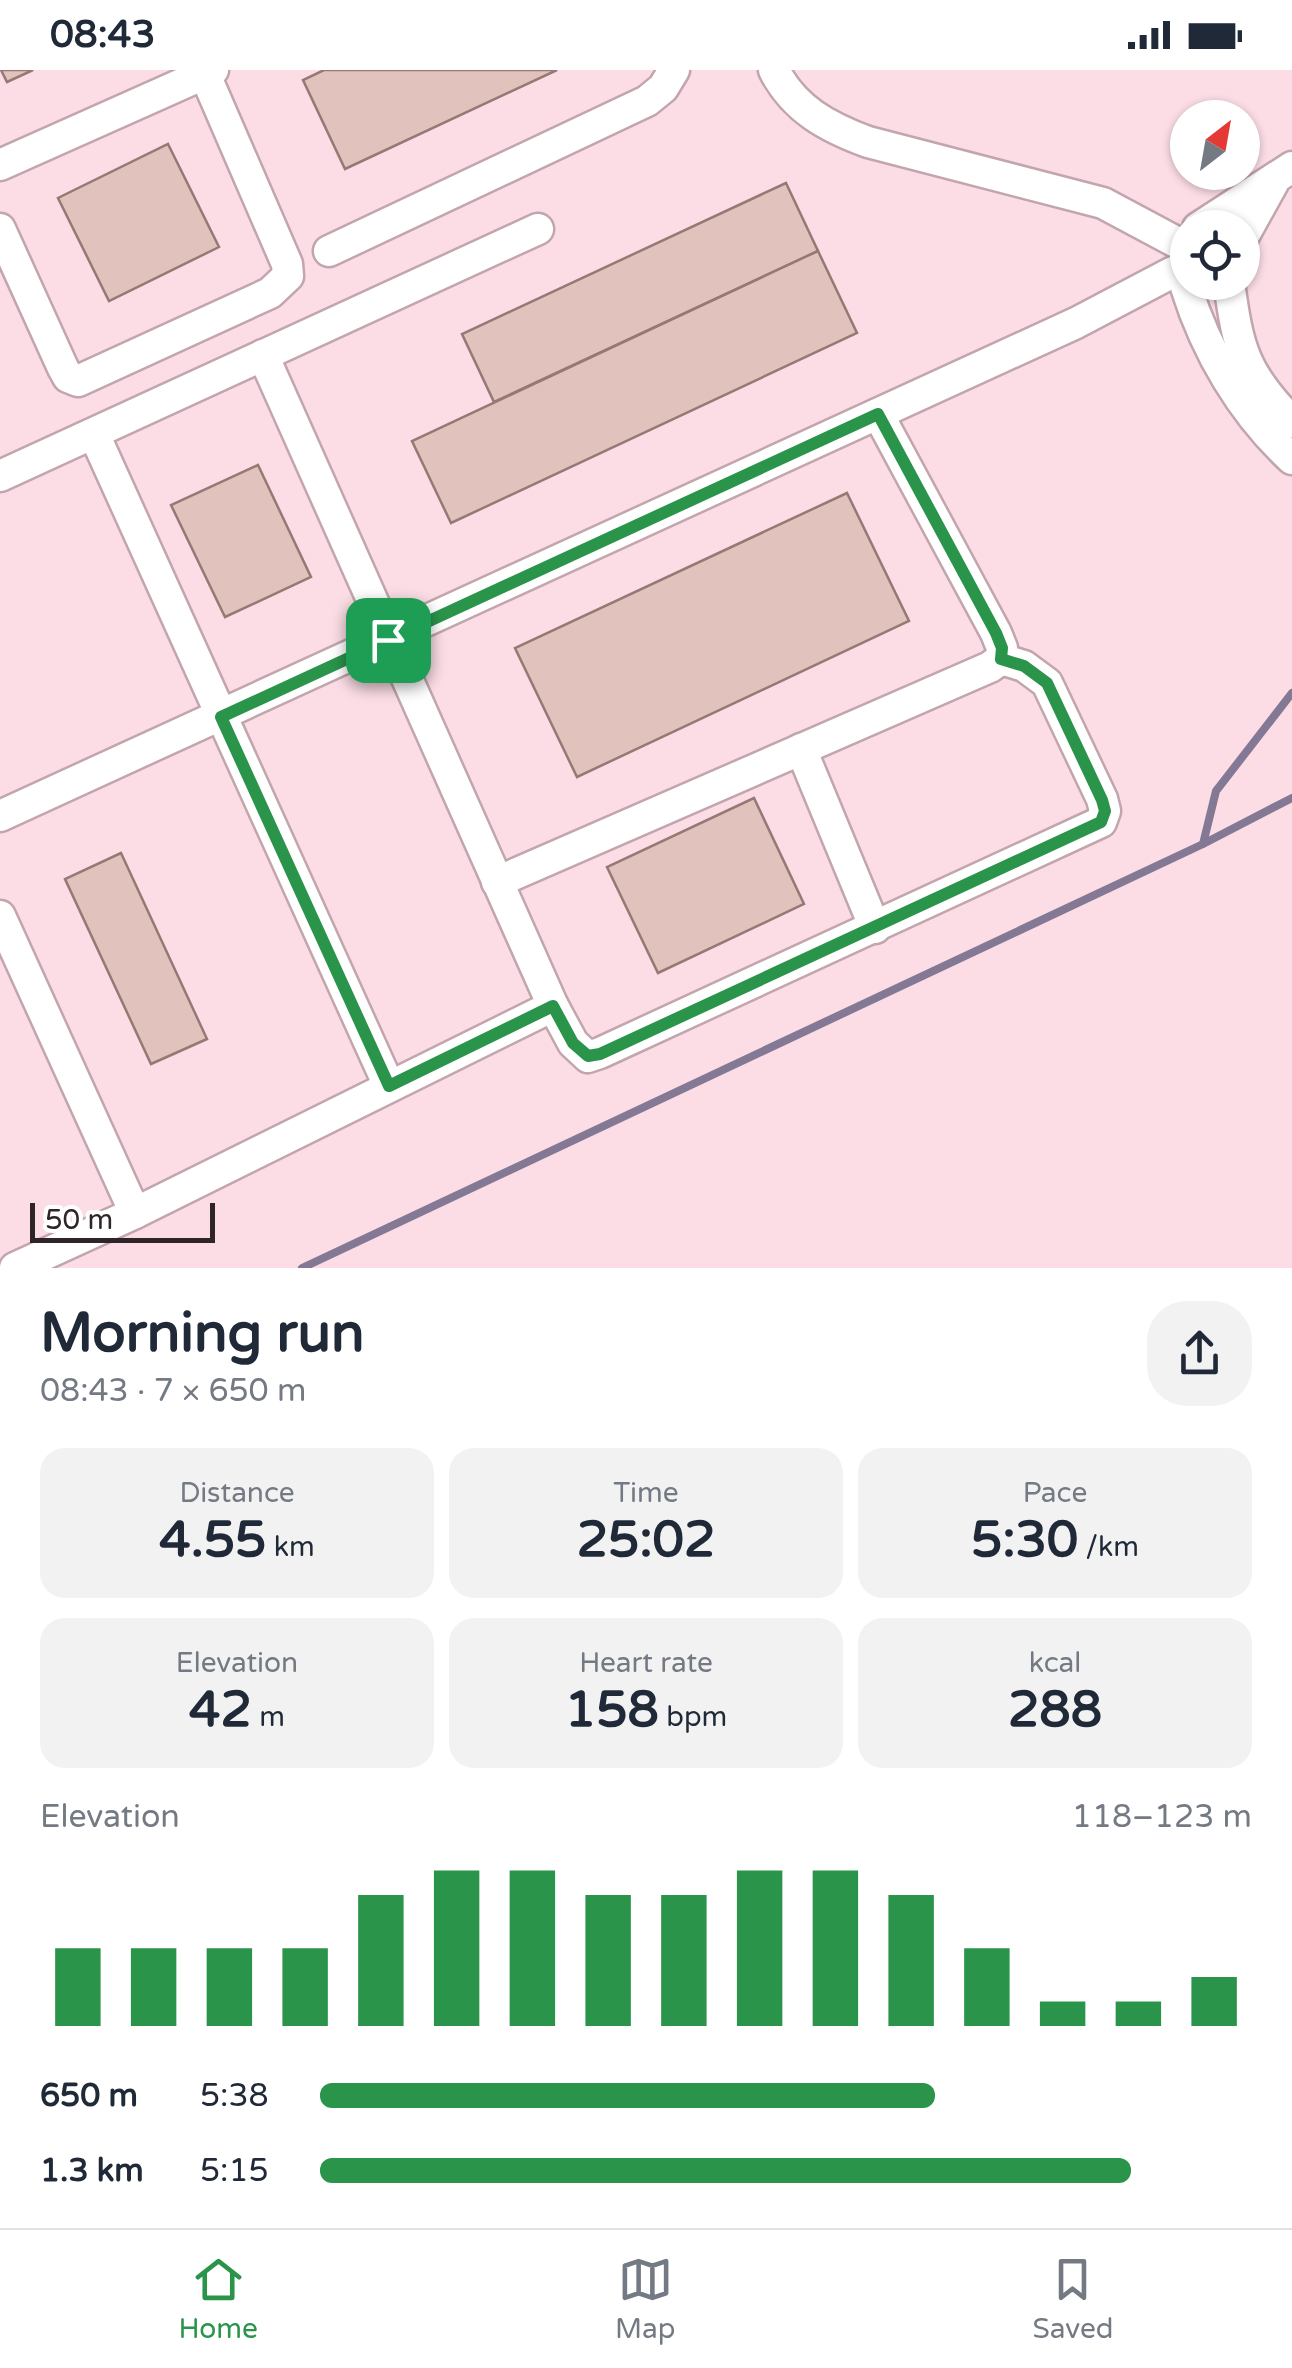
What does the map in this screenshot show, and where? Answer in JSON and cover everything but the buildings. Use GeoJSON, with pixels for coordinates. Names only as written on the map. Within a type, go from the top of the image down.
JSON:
{"type":"FeatureCollection","features":[{"type":"Feature","properties":{"kind":"street"},"geometry":{"type":"LineString","coordinates":[[329,251],[647,101],[663,88],[674,70]]}},
{"type":"Feature","properties":{"kind":"street"},"geometry":{"type":"LineString","coordinates":[[774,70],[786,93],[838,132],[1104,203],[1170,243]]}},
{"type":"Feature","properties":{"kind":"street"},"geometry":{"type":"LineString","coordinates":[[0,165],[207,71],[288,264],[288,276],[270,293],[78,381],[68,378],[0,229]]}},
{"type":"Feature","properties":{"kind":"street"},"geometry":{"type":"LineString","coordinates":[[1237,210],[1283,174]]}},
{"type":"Feature","properties":{"kind":"street"},"geometry":{"type":"LineString","coordinates":[[1260,210],[1283,174]]}},
{"type":"Feature","properties":{"kind":"street"},"geometry":{"type":"LineString","coordinates":[[0,476],[538,228]]}},
{"type":"Feature","properties":{"kind":"street"},"geometry":{"type":"LineString","coordinates":[[0,816],[1076,323],[1170,261]]}},
{"type":"Feature","properties":{"kind":"street"},"geometry":{"type":"LineString","coordinates":[[1193,300],[1198,327],[1214,357],[1255,419],[1290,458]]}},
{"type":"Feature","properties":{"kind":"street"},"geometry":{"type":"LineString","coordinates":[[1230,300],[1246,364],[1267,397],[1292,422]]}},
{"type":"Feature","properties":{"kind":"street"},"geometry":{"type":"LineString","coordinates":[[263,355],[553,1006],[573,1043],[588,1056],[1101,822],[1105,811],[1102,800],[1047,683],[1024,666],[1001,659]]}},
{"type":"Feature","properties":{"kind":"street"},"geometry":{"type":"LineString","coordinates":[[496,882],[1001,659],[1002,648],[996,633],[878,414]]}},
{"type":"Feature","properties":{"kind":"street"},"geometry":{"type":"LineString","coordinates":[[94,434],[389,1086]]}},
{"type":"Feature","properties":{"kind":"street"},"geometry":{"type":"LineString","coordinates":[[801,749],[874,928]]}},
{"type":"Feature","properties":{"kind":"street"},"geometry":{"type":"LineString","coordinates":[[0,916],[136,1213]]}},
{"type":"Feature","properties":{"kind":"street"},"geometry":{"type":"LineString","coordinates":[[0,1244],[13,1268],[136,1213],[553,1006]]}},
{"type":"Feature","properties":{"kind":"waterway"},"geometry":{"type":"LineString","coordinates":[[302,1268],[1203,844],[1216,791],[1292,693]]}},
{"type":"Feature","properties":{"kind":"waterway"},"geometry":{"type":"LineString","coordinates":[[1203,844],[1292,798]]}},
{"type":"Feature","properties":{"kind":"route"},"geometry":{"type":"LineString","coordinates":[[878,414],[996,633],[1002,648],[1001,659],[1024,666],[1047,683],[1105,811],[1101,822],[1089,830],[600,1054],[588,1056],[580,1052],[553,1006],[389,1086],[221,717],[388,640],[878,414]]}}]}
